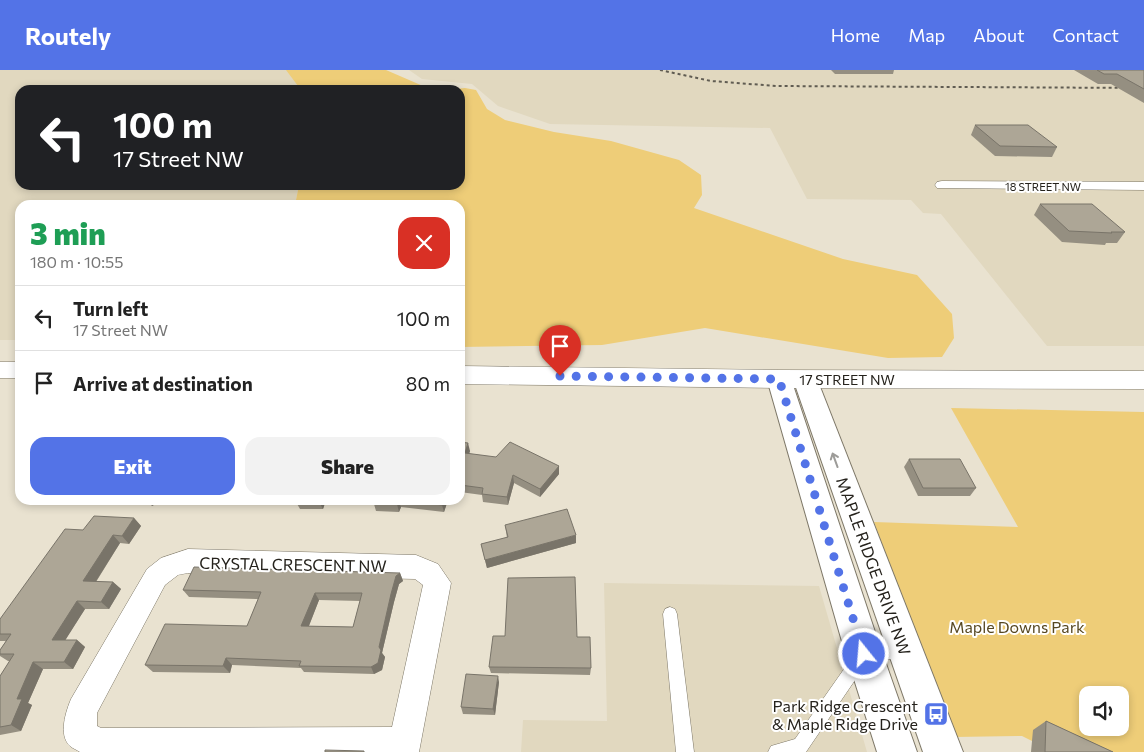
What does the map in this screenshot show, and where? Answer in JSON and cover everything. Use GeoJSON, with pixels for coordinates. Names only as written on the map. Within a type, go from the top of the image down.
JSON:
{"type":"FeatureCollection","features":[{"type":"Feature","properties":{"kind":"main road"},"geometry":{"type":"LineString","coordinates":[[0,370],[15,370]]}},
{"type":"Feature","properties":{"kind":"main road","name":"17 STREET NW"},"geometry":{"type":"LineString","coordinates":[[465,375],[792,379],[1144,380]]}},
{"type":"Feature","properties":{"kind":"street","name":"18 STREET NW"},"geometry":{"type":"LineString","coordinates":[[942,185],[1144,186]]}},
{"type":"Feature","properties":{"kind":"street","name":"MAPLE RIDGE DRIVE NW"},"geometry":{"type":"LineString","coordinates":[[792,379],[905,650],[943,752]]}},
{"type":"Feature","properties":{"kind":"street"},"geometry":{"type":"LineString","coordinates":[[792,379],[864,654],[897,752]]}},
{"type":"Feature","properties":{"kind":"street","name":"CRYSTAL CRESCENT NW"},"geometry":{"type":"LineString","coordinates":[[188,561],[416,567],[429,572],[437,583],[404,748],[98,744],[80,734],[82,710],[156,577],[170,566],[188,561]]}},
{"type":"Feature","properties":{"kind":"lane"},"geometry":{"type":"LineString","coordinates":[[670,614],[685,752]]}},
{"type":"Feature","properties":{"kind":"lane"},"geometry":{"type":"LineString","coordinates":[[778,752],[803,749],[864,654],[905,650]]}},
{"type":"Feature","properties":{"kind":"shaded area"},"geometry":{"type":"Polygon","coordinates":[[[0,70],[364,70],[329,85],[15,85],[15,190],[298,190],[296,200],[15,200],[15,340],[0,340],[0,70]]]}},
{"type":"Feature","properties":{"kind":"shaded area"},"geometry":{"type":"Polygon","coordinates":[[[409,70],[1144,70],[1144,346],[1047,346],[941,214],[923,213],[911,200],[807,199],[770,128],[550,124],[498,106],[472,84],[422,79],[409,70]]]}},
{"type":"Feature","properties":{"kind":"shaded area"},"geometry":{"type":"Polygon","coordinates":[[[604,583],[819,586],[867,752],[521,752],[523,720],[607,721],[604,583]]]}},
{"type":"Feature","properties":{"kind":"green space"},"geometry":{"type":"Polygon","coordinates":[[[286,70],[386,70],[421,85],[297,85],[286,70]]]}},
{"type":"Feature","properties":{"kind":"green space"},"geometry":{"type":"Polygon","coordinates":[[[465,88],[476,90],[487,109],[505,120],[554,132],[611,141],[679,160],[701,175],[702,195],[694,208],[843,259],[917,275],[952,314],[954,338],[942,357],[888,358],[705,328],[602,345],[465,347],[465,200],[296,200],[298,190],[465,190],[465,88]]]}},
{"type":"Feature","properties":{"kind":"green space","name":"Maple Downs Park"},"geometry":{"type":"Polygon","coordinates":[[[951,408],[1144,412],[1144,752],[1054,752],[1022,736],[954,737],[874,522],[1018,527],[951,408]]]}},
{"type":"Feature","properties":{"kind":"building"},"geometry":{"type":"Polygon","coordinates":[[[1097,70],[1144,70],[1144,89],[1117,74],[1104,74],[1097,70]]]}},
{"type":"Feature","properties":{"kind":"building"},"geometry":{"type":"Polygon","coordinates":[[[975,125],[1028,125],[1057,147],[1000,146],[975,125]]]}},
{"type":"Feature","properties":{"kind":"building"},"geometry":{"type":"Polygon","coordinates":[[[1040,204],[1092,204],[1125,232],[1069,231],[1040,204]]]}},
{"type":"Feature","properties":{"kind":"building"},"geometry":{"type":"Polygon","coordinates":[[[510,442],[559,466],[540,489],[513,475],[507,497],[482,494],[483,488],[465,486],[465,453],[496,457],[510,442]]]}},
{"type":"Feature","properties":{"kind":"building"},"geometry":{"type":"Polygon","coordinates":[[[909,459],[960,459],[976,488],[923,488],[909,459]]]}},
{"type":"Feature","properties":{"kind":"building"},"geometry":{"type":"Polygon","coordinates":[[[567,509],[576,535],[485,560],[481,544],[508,537],[505,525],[567,509]]]}},
{"type":"Feature","properties":{"kind":"building"},"geometry":{"type":"Polygon","coordinates":[[[94,516],[134,518],[122,536],[113,535],[83,581],[113,582],[101,602],[77,601],[52,640],[77,640],[64,662],[33,662],[17,699],[22,699],[11,725],[0,727],[0,676],[14,654],[0,654],[0,650],[11,634],[0,634],[0,619],[65,529],[83,530],[94,516]]]}},
{"type":"Feature","properties":{"kind":"building"},"geometry":{"type":"Polygon","coordinates":[[[194,567],[400,573],[396,576],[391,594],[379,647],[381,650],[378,663],[371,667],[299,666],[301,661],[226,658],[223,666],[145,665],[165,624],[247,626],[261,592],[183,590],[194,567]],[[315,593],[301,626],[353,627],[362,593],[315,593]]]}},
{"type":"Feature","properties":{"kind":"building"},"geometry":{"type":"Polygon","coordinates":[[[575,577],[577,637],[590,637],[591,668],[489,667],[493,636],[505,636],[508,578],[575,577]]]}},
{"type":"Feature","properties":{"kind":"building"},"geometry":{"type":"Polygon","coordinates":[[[466,674],[498,676],[493,709],[461,707],[466,674]]]}},
{"type":"Feature","properties":{"kind":"building"},"geometry":{"type":"Polygon","coordinates":[[[1046,721],[1113,752],[1045,752],[1046,721]]]}},
{"type":"Feature","properties":{"kind":"building"},"geometry":{"type":"Polygon","coordinates":[[[325,750],[364,751],[364,752],[325,752],[325,750]]]}},
{"type":"Feature","properties":{"kind":"railway"},"geometry":{"type":"LineString","coordinates":[[660,70],[711,81],[776,86],[1144,88]]}},
{"type":"Feature","properties":{"kind":"place","name":"Park Ridge Crescent & Maple Ridge Drive"},"geometry":{"type":"Point","coordinates":[936,714]}},
{"type":"Feature","properties":{"kind":"route"},"geometry":{"type":"LineString","coordinates":[[560,376],[779,379],[864,654]]}}]}
